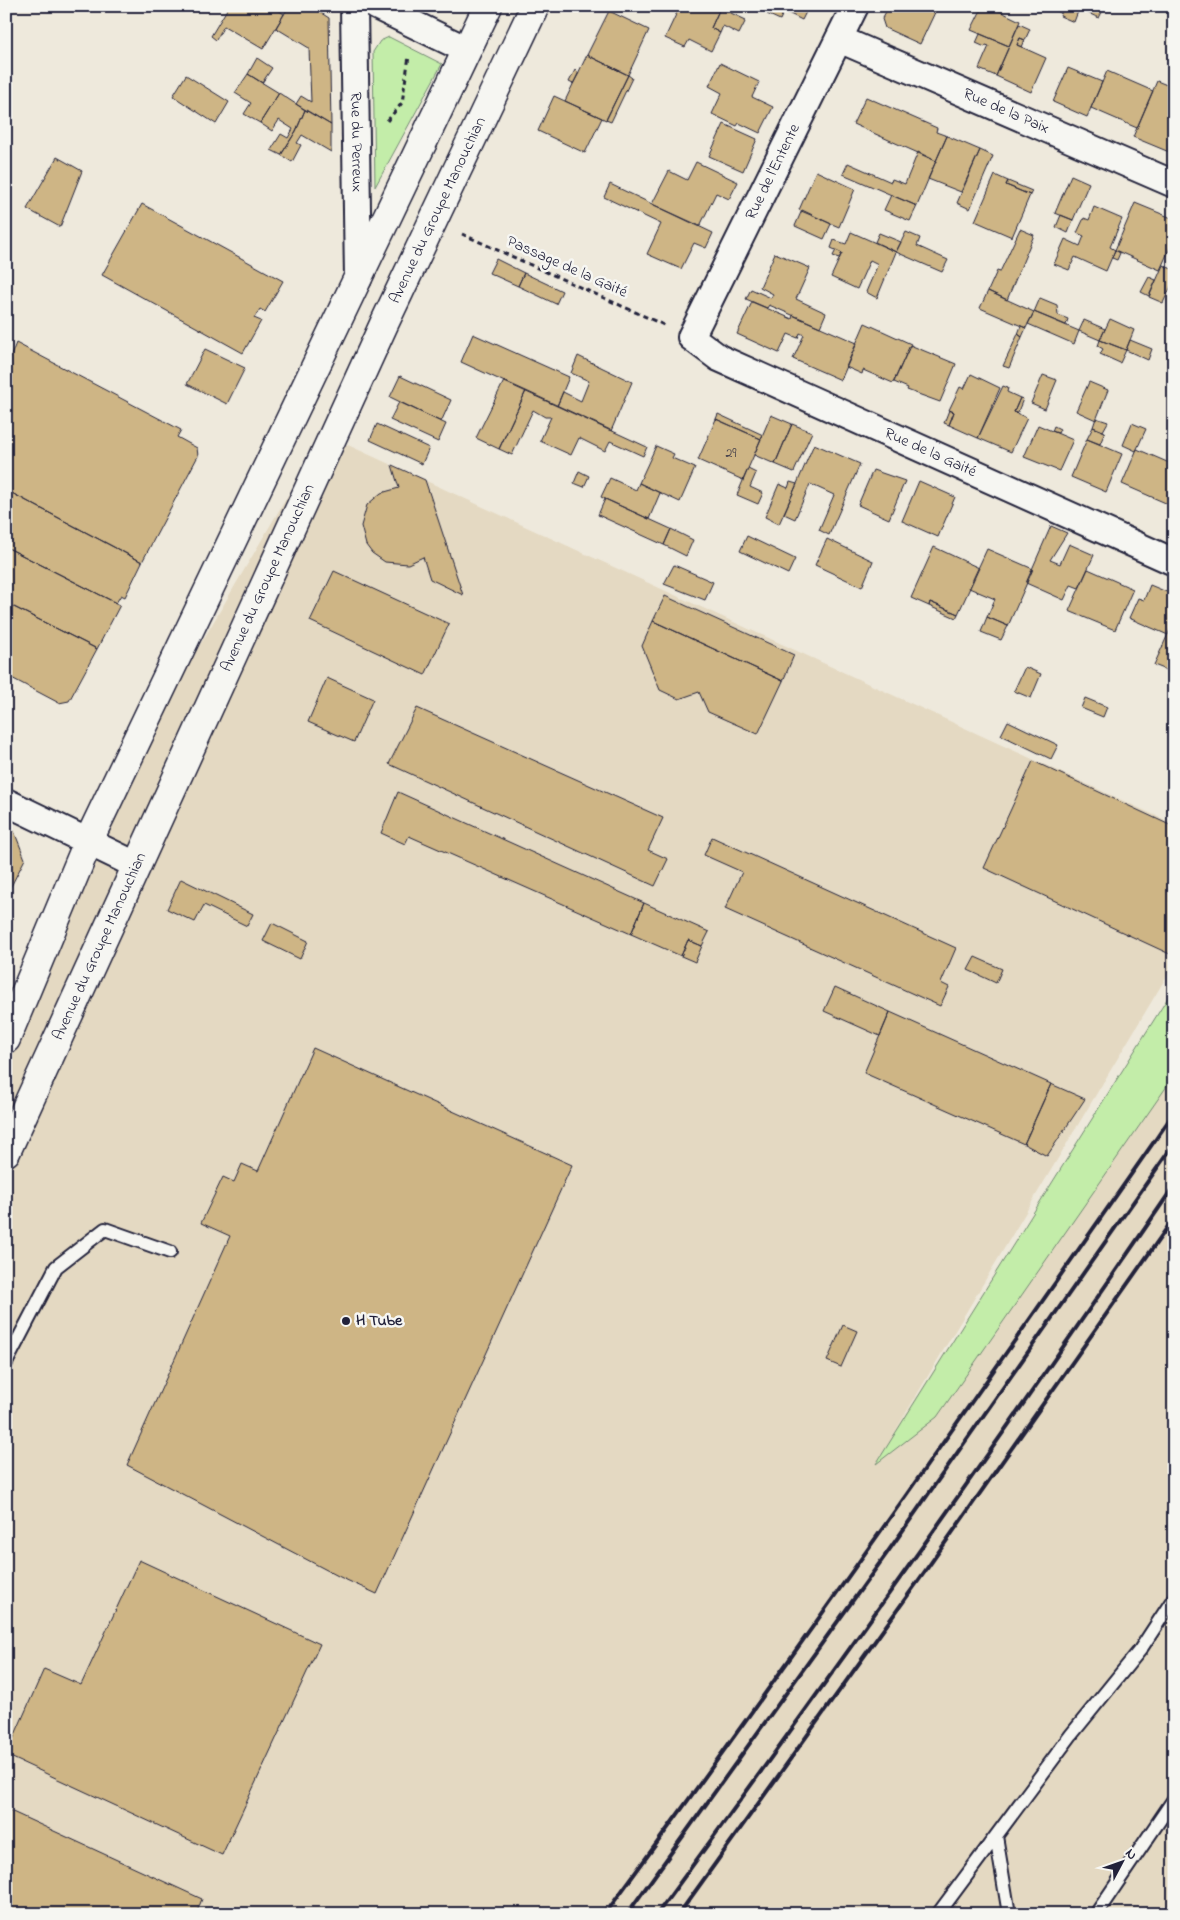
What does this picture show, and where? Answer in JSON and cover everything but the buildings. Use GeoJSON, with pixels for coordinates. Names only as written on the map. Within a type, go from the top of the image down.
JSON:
{"type":"FeatureCollection","features":[{"type":"Feature","properties":{"kind":"street","name":"Rue du Perreux"},"geometry":{"type":"LineString","coordinates":[[354,6],[358,279]]}},
{"type":"Feature","properties":{"kind":"street"},"geometry":{"type":"LineString","coordinates":[[376,6],[467,50]]}},
{"type":"Feature","properties":{"kind":"street"},"geometry":{"type":"LineString","coordinates":[[6,1039],[88,842],[488,6]]}},
{"type":"Feature","properties":{"kind":"street","name":"Avenue du Groupe Manouchian"},"geometry":{"type":"LineString","coordinates":[[6,1152],[136,864],[432,221],[535,6]]}},
{"type":"Feature","properties":{"kind":"street","name":"Rue de l'Entente"},"geometry":{"type":"LineString","coordinates":[[691,337],[855,6]]}},
{"type":"Feature","properties":{"kind":"street","name":"Rue de la Paix"},"geometry":{"type":"LineString","coordinates":[[839,39],[1174,184]]}},
{"type":"Feature","properties":{"kind":"street","name":"Rue de la Gaité"},"geometry":{"type":"LineString","coordinates":[[691,337],[720,358],[1174,562]]}},
{"type":"Feature","properties":{"kind":"street"},"geometry":{"type":"LineString","coordinates":[[6,802],[136,864]]}},
{"type":"Feature","properties":{"kind":"lane"},"geometry":{"type":"LineString","coordinates":[[6,1363],[56,1267],[105,1229],[170,1252]]}},
{"type":"Feature","properties":{"kind":"lane"},"geometry":{"type":"LineString","coordinates":[[938,1914],[1071,1735],[1140,1650],[1174,1598]]}},
{"type":"Feature","properties":{"kind":"lane"},"geometry":{"type":"LineString","coordinates":[[1096,1914],[1174,1799]]}},
{"type":"Feature","properties":{"kind":"lane"},"geometry":{"type":"LineString","coordinates":[[996,1836],[1009,1914]]}},
{"type":"Feature","properties":{"kind":"path"},"geometry":{"type":"LineString","coordinates":[[385,125],[402,103],[407,61],[419,28]]}},
{"type":"Feature","properties":{"kind":"path","name":"Passage de la Gaité"},"geometry":{"type":"LineString","coordinates":[[432,221],[691,337]]}},
{"type":"Feature","properties":{"kind":"shaded area"},"geometry":{"type":"Polygon","coordinates":[[[324,434],[1174,824],[1174,964],[891,1438],[1174,990],[1174,1914],[6,1914],[6,1039],[110,798],[324,434]]]}},
{"type":"Feature","properties":{"kind":"green space"},"geometry":{"type":"Polygon","coordinates":[[[389,37],[442,64],[375,187],[373,52],[380,41],[389,37]]]}},
{"type":"Feature","properties":{"kind":"green space"},"geometry":{"type":"Polygon","coordinates":[[[1174,988],[1174,1076],[937,1417],[876,1464],[1174,988]]]}},
{"type":"Feature","properties":{"kind":"railway"},"geometry":{"type":"LineString","coordinates":[[605,1914],[821,1615],[1174,1113]]}},
{"type":"Feature","properties":{"kind":"railway"},"geometry":{"type":"LineString","coordinates":[[627,1914],[887,1553],[1174,1144]]}},
{"type":"Feature","properties":{"kind":"railway"},"geometry":{"type":"LineString","coordinates":[[657,1914],[918,1552],[1174,1186]]}},
{"type":"Feature","properties":{"kind":"railway"},"geometry":{"type":"LineString","coordinates":[[679,1914],[921,1577],[1174,1218]]}},
{"type":"Feature","properties":{"kind":"place","name":"H Tube"},"geometry":{"type":"Point","coordinates":[346,1321]}}]}
